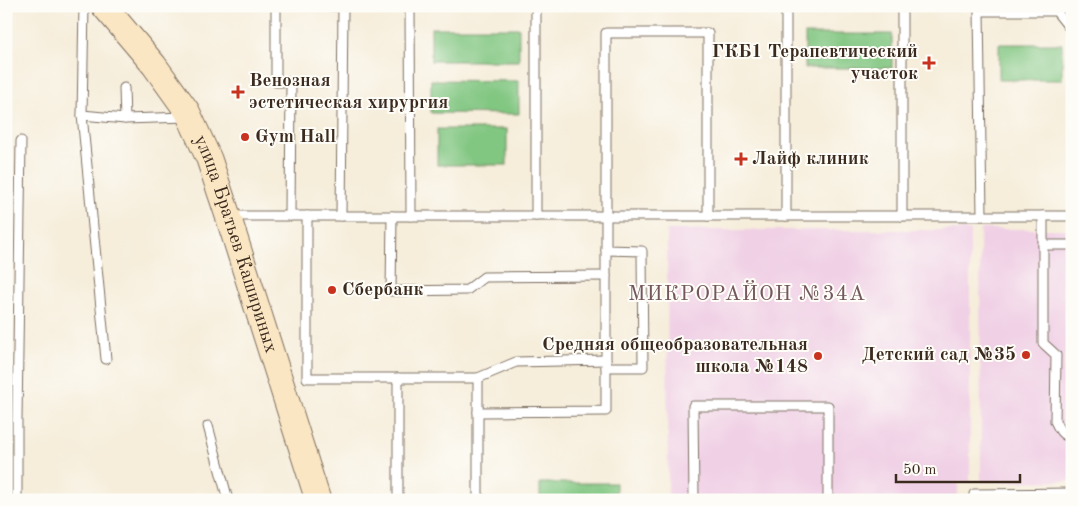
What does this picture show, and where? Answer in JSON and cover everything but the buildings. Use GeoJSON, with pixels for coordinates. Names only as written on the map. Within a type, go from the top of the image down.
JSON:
{"type":"FeatureCollection","features":[{"type":"Feature","properties":{"kind":"main road","name":"улица Братьев Кашириных"},"geometry":{"type":"LineString","coordinates":[[107,8],[154,65],[187,111],[209,159],[318,500]]}},
{"type":"Feature","properties":{"kind":"lane"},"geometry":{"type":"LineString","coordinates":[[84,6],[82,115],[106,359]]}},
{"type":"Feature","properties":{"kind":"lane"},"geometry":{"type":"LineString","coordinates":[[276,6],[276,82],[291,82],[290,216]]}},
{"type":"Feature","properties":{"kind":"lane"},"geometry":{"type":"LineString","coordinates":[[331,6],[343,6],[341,216]]}},
{"type":"Feature","properties":{"kind":"lane"},"geometry":{"type":"LineString","coordinates":[[410,6],[411,216]]}},
{"type":"Feature","properties":{"kind":"lane"},"geometry":{"type":"LineString","coordinates":[[536,6],[536,216]]}},
{"type":"Feature","properties":{"kind":"lane"},"geometry":{"type":"LineString","coordinates":[[786,6],[786,216]]}},
{"type":"Feature","properties":{"kind":"lane"},"geometry":{"type":"LineString","coordinates":[[902,6],[902,216]]}},
{"type":"Feature","properties":{"kind":"lane"},"geometry":{"type":"LineString","coordinates":[[982,216],[980,11],[1007,9],[1056,11],[1072,32]]}},
{"type":"Feature","properties":{"kind":"lane"},"geometry":{"type":"LineString","coordinates":[[478,412],[606,411],[606,33],[708,33],[708,216]]}},
{"type":"Feature","properties":{"kind":"lane"},"geometry":{"type":"LineString","coordinates":[[124,88],[125,119]]}},
{"type":"Feature","properties":{"kind":"lane"},"geometry":{"type":"LineString","coordinates":[[82,115],[125,119],[190,116]]}},
{"type":"Feature","properties":{"kind":"lane"},"geometry":{"type":"LineString","coordinates":[[18,500],[16,420],[21,141]]}},
{"type":"Feature","properties":{"kind":"lane"},"geometry":{"type":"LineString","coordinates":[[228,216],[1072,216]]}},
{"type":"Feature","properties":{"kind":"lane"},"geometry":{"type":"LineString","coordinates":[[306,216],[307,378],[478,378],[516,362],[606,363],[643,367],[642,251],[606,250]]}},
{"type":"Feature","properties":{"kind":"lane"},"geometry":{"type":"LineString","coordinates":[[392,216],[391,291],[467,290],[484,277],[606,276]]}},
{"type":"Feature","properties":{"kind":"lane"},"geometry":{"type":"LineString","coordinates":[[1043,216],[1043,343],[1056,355],[1055,422],[1060,431],[1068,437],[1072,437]]}},
{"type":"Feature","properties":{"kind":"lane"},"geometry":{"type":"LineString","coordinates":[[1043,245],[1072,245]]}},
{"type":"Feature","properties":{"kind":"lane"},"geometry":{"type":"LineString","coordinates":[[398,378],[398,500]]}},
{"type":"Feature","properties":{"kind":"lane"},"geometry":{"type":"LineString","coordinates":[[478,378],[478,500]]}},
{"type":"Feature","properties":{"kind":"lane"},"geometry":{"type":"LineString","coordinates":[[694,500],[693,406],[828,406],[828,500]]}},
{"type":"Feature","properties":{"kind":"lane"},"geometry":{"type":"LineString","coordinates":[[6,420],[16,420]]}},
{"type":"Feature","properties":{"kind":"lane"},"geometry":{"type":"LineString","coordinates":[[208,426],[228,500]]}},
{"type":"Feature","properties":{"kind":"lane"},"geometry":{"type":"LineString","coordinates":[[974,500],[974,494],[1072,493]]}},
{"type":"Feature","properties":{"kind":"shaded area","name":"Детский сад №35"},"geometry":{"type":"Polygon","coordinates":[[[980,229],[1072,229],[1072,481],[981,482],[980,229]]]}},
{"type":"Feature","properties":{"kind":"shaded area","name":"Средняя общеобразовательная школа №148"},"geometry":{"type":"Polygon","coordinates":[[[667,230],[970,230],[970,482],[958,482],[958,500],[668,500],[667,230]]]}},
{"type":"Feature","properties":{"kind":"green space"},"geometry":{"type":"Polygon","coordinates":[[[431,28],[519,28],[519,61],[431,61],[431,28]]]}},
{"type":"Feature","properties":{"kind":"green space"},"geometry":{"type":"Polygon","coordinates":[[[805,34],[892,34],[892,68],[805,68],[805,34]]]}},
{"type":"Feature","properties":{"kind":"green space"},"geometry":{"type":"Polygon","coordinates":[[[999,44],[1062,44],[1062,80],[999,80],[999,44]]]}},
{"type":"Feature","properties":{"kind":"green space"},"geometry":{"type":"Polygon","coordinates":[[[431,80],[519,81],[519,114],[431,113],[431,80]]]}},
{"type":"Feature","properties":{"kind":"green space"},"geometry":{"type":"Polygon","coordinates":[[[437,129],[507,129],[507,165],[437,165],[437,129]]]}},
{"type":"Feature","properties":{"kind":"green space"},"geometry":{"type":"Polygon","coordinates":[[[540,483],[616,483],[616,500],[540,500],[540,483]]]}},
{"type":"Feature","properties":{"kind":"place","name":"ГКБ1 Терапевтический участок"},"geometry":{"type":"Point","coordinates":[929,63]}},
{"type":"Feature","properties":{"kind":"place","name":"Венозная эстетическая хирургия"},"geometry":{"type":"Point","coordinates":[238,92]}},
{"type":"Feature","properties":{"kind":"place","name":"Gym Hall"},"geometry":{"type":"Point","coordinates":[245,137]}},
{"type":"Feature","properties":{"kind":"place","name":"Лайф клиник"},"geometry":{"type":"Point","coordinates":[741,159]}},
{"type":"Feature","properties":{"kind":"place","name":"Сбербанк"},"geometry":{"type":"Point","coordinates":[332,290]}},
{"type":"Feature","properties":{"kind":"place","name":"Детский сад №35"},"geometry":{"type":"Point","coordinates":[1026,355]}},
{"type":"Feature","properties":{"kind":"place","name":"Средняя общеобразовательная школа №148"},"geometry":{"type":"Point","coordinates":[818,356]}},
{"type":"Feature","properties":{"kind":"district","name":"МИКРОРАЙОН №34А"},"geometry":{"type":"Point","coordinates":[747,294]}}]}
